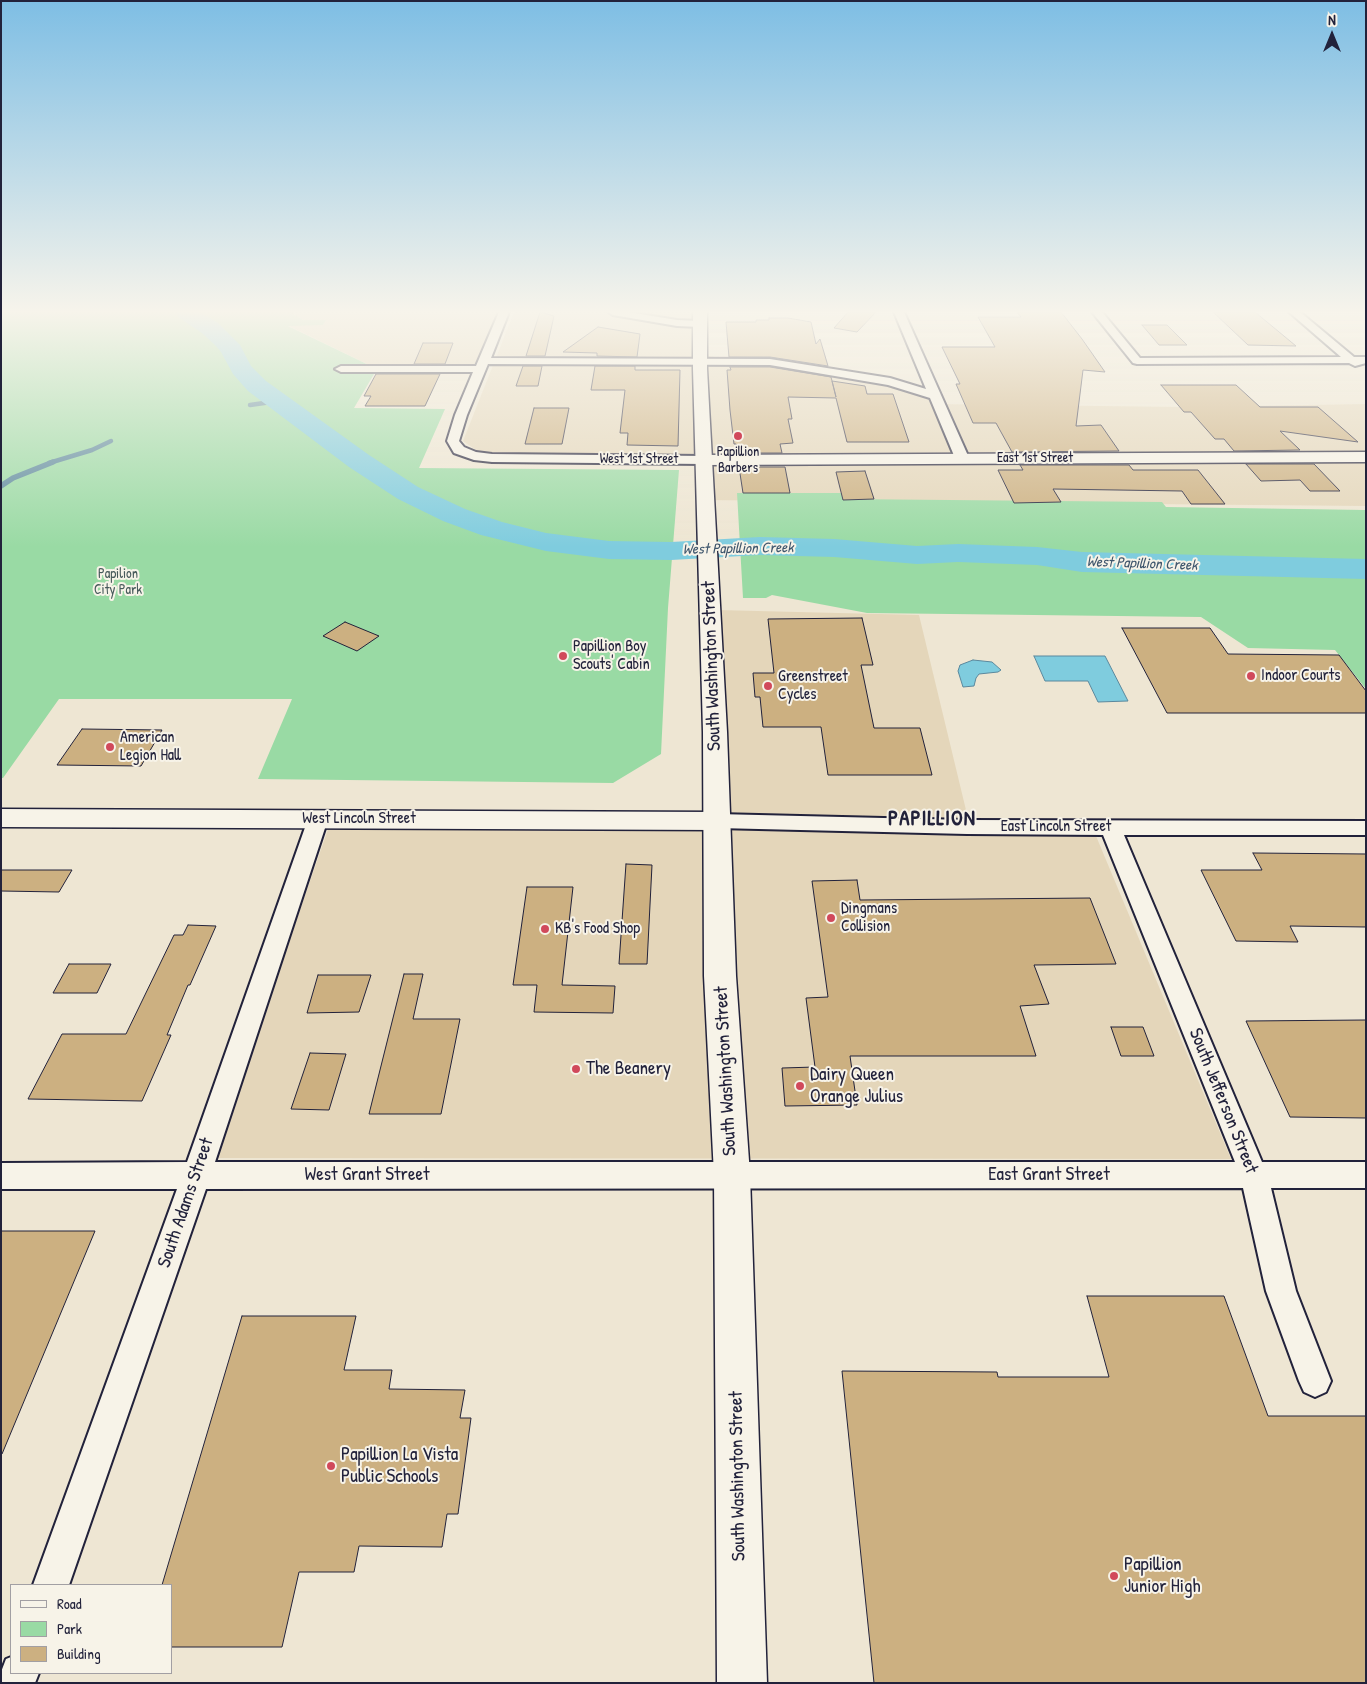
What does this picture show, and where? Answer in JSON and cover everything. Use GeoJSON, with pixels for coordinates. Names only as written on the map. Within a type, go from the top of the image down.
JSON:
{"type":"FeatureCollection","features":[{"type":"Feature","properties":{"kind":"main road","name":"South Washington Street"},"geometry":{"type":"LineString","coordinates":[[701,391],[717,821],[720,985],[732,1175],[742,1683]]}},
{"type":"Feature","properties":{"kind":"main road","name":"East 1st Street"},"geometry":{"type":"LineString","coordinates":[[704,460],[1366,457]]}},
{"type":"Feature","properties":{"kind":"main road","name":"West Lincoln Street"},"geometry":{"type":"LineString","coordinates":[[1,818],[717,821]]}},
{"type":"Feature","properties":{"kind":"street","name":"West 1st Street"},"geometry":{"type":"LineString","coordinates":[[471,391],[453,441],[459,450],[474,456],[492,458],[704,460]]}},
{"type":"Feature","properties":{"kind":"street"},"geometry":{"type":"LineString","coordinates":[[919,391],[934,395]]}},
{"type":"Feature","properties":{"kind":"street"},"geometry":{"type":"LineString","coordinates":[[932,391],[962,458]]}},
{"type":"Feature","properties":{"kind":"street","name":"South Adams Street"},"geometry":{"type":"LineString","coordinates":[[51,1584],[197,1174],[318,819]]}},
{"type":"Feature","properties":{"kind":"street","name":"East Lincoln Street"},"geometry":{"type":"LineString","coordinates":[[717,821],[967,827],[1366,828]]}},
{"type":"Feature","properties":{"kind":"street","name":"South Jefferson Street"},"geometry":{"type":"LineString","coordinates":[[1110,827],[1254,1175],[1281,1291],[1315,1381]]}},
{"type":"Feature","properties":{"kind":"street","name":"West Grant Street"},"geometry":{"type":"LineString","coordinates":[[1,1176],[197,1174],[732,1175]]}},
{"type":"Feature","properties":{"kind":"street","name":"East Grant Street"},"geometry":{"type":"LineString","coordinates":[[732,1175],[1366,1175]]}},
{"type":"Feature","properties":{"kind":"shaded area"},"geometry":{"type":"Polygon","coordinates":[[[483,391],[925,391],[934,404],[1183,407],[1366,404],[1366,506],[699,500],[699,455],[482,454],[463,441],[483,391]]]}},
{"type":"Feature","properties":{"kind":"shaded area"},"geometry":{"type":"Polygon","coordinates":[[[717,610],[919,615],[972,835],[1096,836],[1231,1159],[214,1158],[334,812],[726,813],[717,610]]]}},
{"type":"Feature","properties":{"kind":"green space","name":"Papilion City Park"},"geometry":{"type":"Polygon","coordinates":[[[1,391],[364,391],[354,408],[445,409],[419,468],[679,470],[668,608],[661,754],[613,783],[258,779],[292,699],[59,699],[3,778],[1,778],[1,391]]]}},
{"type":"Feature","properties":{"kind":"green space"},"geometry":{"type":"Polygon","coordinates":[[[737,493],[841,493],[843,499],[1162,502],[1166,507],[1366,510],[1366,689],[1335,650],[1248,648],[1201,617],[867,613],[772,595],[766,598],[743,598],[737,493]]]}},
{"type":"Feature","properties":{"kind":"water"},"geometry":{"type":"Polygon","coordinates":[[[1034,656],[1105,656],[1128,701],[1098,702],[1088,681],[1045,681],[1034,656]]]}},
{"type":"Feature","properties":{"kind":"water"},"geometry":{"type":"Polygon","coordinates":[[[973,660],[992,662],[1001,670],[979,674],[974,686],[963,687],[958,671],[960,665],[973,660]]]}},
{"type":"Feature","properties":{"kind":"building"},"geometry":{"type":"Polygon","coordinates":[[[367,391],[432,391],[425,406],[365,406],[371,396],[364,396],[367,391]]]}},
{"type":"Feature","properties":{"kind":"building"},"geometry":{"type":"Polygon","coordinates":[[[625,391],[679,391],[678,446],[627,445],[628,433],[620,433],[625,391]]]}},
{"type":"Feature","properties":{"kind":"building"},"geometry":{"type":"Polygon","coordinates":[[[729,391],[866,391],[867,394],[893,394],[909,442],[847,442],[836,398],[788,397],[792,419],[788,419],[793,443],[780,444],[782,453],[738,453],[736,444],[734,444],[729,391]]]}},
{"type":"Feature","properties":{"kind":"building"},"geometry":{"type":"Polygon","coordinates":[[[959,391],[1080,391],[1076,426],[1101,425],[1119,451],[1012,452],[996,423],[973,423],[959,391]]]}},
{"type":"Feature","properties":{"kind":"building"},"geometry":{"type":"Polygon","coordinates":[[[1166,391],[1242,391],[1260,407],[1318,407],[1358,442],[1280,431],[1300,450],[1234,451],[1224,439],[1215,439],[1191,412],[1184,412],[1166,391]]]}},
{"type":"Feature","properties":{"kind":"building"},"geometry":{"type":"Polygon","coordinates":[[[534,408],[569,408],[562,444],[525,444],[534,408]]]}},
{"type":"Feature","properties":{"kind":"building"},"geometry":{"type":"Polygon","coordinates":[[[1246,464],[1314,464],[1340,491],[1310,491],[1300,480],[1261,481],[1246,464]]]}},
{"type":"Feature","properties":{"kind":"building"},"geometry":{"type":"Polygon","coordinates":[[[1020,465],[1129,465],[1133,470],[1198,470],[1225,504],[1191,504],[1182,491],[1053,489],[1061,502],[1014,503],[998,470],[1023,470],[1020,465]]]}},
{"type":"Feature","properties":{"kind":"building"},"geometry":{"type":"Polygon","coordinates":[[[739,467],[785,467],[790,493],[743,493],[739,467]]]}},
{"type":"Feature","properties":{"kind":"building"},"geometry":{"type":"Polygon","coordinates":[[[865,471],[874,499],[843,500],[836,472],[865,471]]]}},
{"type":"Feature","properties":{"kind":"building"},"geometry":{"type":"Polygon","coordinates":[[[862,618],[873,665],[861,665],[874,728],[920,728],[932,775],[828,775],[821,727],[763,727],[760,697],[755,697],[753,673],[774,673],[768,619],[862,618]]]}},
{"type":"Feature","properties":{"kind":"building"},"geometry":{"type":"Polygon","coordinates":[[[345,622],[379,636],[357,651],[323,636],[345,622]]]}},
{"type":"Feature","properties":{"kind":"building","name":"Indoor Courts"},"geometry":{"type":"Polygon","coordinates":[[[1122,628],[1210,628],[1228,654],[1339,655],[1366,691],[1366,713],[1167,713],[1122,628]]]}},
{"type":"Feature","properties":{"kind":"building","name":"American Legion Hall"},"geometry":{"type":"Polygon","coordinates":[[[82,729],[162,730],[141,766],[57,765],[82,729]]]}},
{"type":"Feature","properties":{"kind":"building"},"geometry":{"type":"Polygon","coordinates":[[[1253,853],[1366,854],[1366,927],[1290,926],[1298,942],[1236,941],[1201,870],[1262,870],[1253,853]]]}},
{"type":"Feature","properties":{"kind":"building"},"geometry":{"type":"Polygon","coordinates":[[[626,864],[652,865],[647,964],[619,964],[626,864]]]}},
{"type":"Feature","properties":{"kind":"building"},"geometry":{"type":"Polygon","coordinates":[[[1,870],[72,870],[59,892],[1,891],[1,870]]]}},
{"type":"Feature","properties":{"kind":"building"},"geometry":{"type":"Polygon","coordinates":[[[857,880],[860,900],[1090,898],[1116,964],[1034,965],[1049,1004],[1020,1006],[1036,1056],[850,1056],[857,1105],[785,1106],[782,1068],[815,1067],[806,998],[828,997],[812,881],[857,880]]]}},
{"type":"Feature","properties":{"kind":"building"},"geometry":{"type":"Polygon","coordinates":[[[527,887],[573,887],[562,985],[615,986],[613,1013],[534,1012],[537,985],[513,985],[527,887]]]}},
{"type":"Feature","properties":{"kind":"building"},"geometry":{"type":"Polygon","coordinates":[[[188,925],[216,926],[190,985],[188,985],[167,1035],[171,1035],[142,1101],[28,1099],[62,1034],[126,1034],[174,935],[183,935],[188,925]]]}},
{"type":"Feature","properties":{"kind":"building"},"geometry":{"type":"Polygon","coordinates":[[[69,964],[111,964],[97,993],[53,993],[69,964]]]}},
{"type":"Feature","properties":{"kind":"building"},"geometry":{"type":"Polygon","coordinates":[[[404,974],[423,974],[413,1019],[460,1019],[441,1114],[369,1114],[404,974]]]}},
{"type":"Feature","properties":{"kind":"building"},"geometry":{"type":"Polygon","coordinates":[[[318,975],[371,975],[359,1012],[307,1013],[318,975]]]}},
{"type":"Feature","properties":{"kind":"building"},"geometry":{"type":"Polygon","coordinates":[[[1366,1020],[1366,1118],[1290,1117],[1246,1021],[1366,1020]]]}},
{"type":"Feature","properties":{"kind":"building"},"geometry":{"type":"Polygon","coordinates":[[[1111,1027],[1143,1027],[1154,1056],[1121,1056],[1111,1027]]]}},
{"type":"Feature","properties":{"kind":"building"},"geometry":{"type":"Polygon","coordinates":[[[310,1053],[346,1054],[329,1110],[291,1109],[310,1053]]]}},
{"type":"Feature","properties":{"kind":"building"},"geometry":{"type":"Polygon","coordinates":[[[1,1231],[95,1231],[2,1454],[1,1454],[1,1231]]]}},
{"type":"Feature","properties":{"kind":"building","name":"Papillion Junior High"},"geometry":{"type":"Polygon","coordinates":[[[1087,1296],[1224,1296],[1268,1416],[1366,1416],[1366,1683],[874,1683],[842,1371],[997,1372],[998,1377],[1109,1377],[1087,1296]]]}},
{"type":"Feature","properties":{"kind":"building","name":"Papillion La Vista Public Schools"},"geometry":{"type":"Polygon","coordinates":[[[242,1316],[356,1316],[344,1370],[392,1370],[389,1389],[465,1390],[460,1418],[471,1418],[458,1514],[447,1514],[442,1547],[359,1546],[354,1572],[299,1572],[282,1647],[172,1647],[172,1584],[162,1584],[242,1316]]]}},
{"type":"Feature","properties":{"kind":"waterway","name":"West Papillion Creek"},"geometry":{"type":"LineString","coordinates":[[263,391],[359,461],[408,493],[454,515],[492,529],[546,542],[609,550],[671,551],[760,546],[834,548],[917,555],[958,553],[1037,556],[1082,562],[1366,569]]}},
{"type":"Feature","properties":{"kind":"waterway"},"geometry":{"type":"LineString","coordinates":[[250,405],[278,401]]}},
{"type":"Feature","properties":{"kind":"waterway"},"geometry":{"type":"LineString","coordinates":[[49,463],[92,450],[111,441]]}},
{"type":"Feature","properties":{"kind":"waterway"},"geometry":{"type":"LineString","coordinates":[[1,486],[13,478],[53,462]]}},
{"type":"Feature","properties":{"kind":"place","name":"Papillion Barbers"},"geometry":{"type":"Point","coordinates":[738,436]}},
{"type":"Feature","properties":{"kind":"place","name":"Papillion Boy Scouts' Cabin"},"geometry":{"type":"Point","coordinates":[563,656]}},
{"type":"Feature","properties":{"kind":"place","name":"Indoor Courts"},"geometry":{"type":"Point","coordinates":[1251,676]}},
{"type":"Feature","properties":{"kind":"place","name":"Greenstreet Cycles"},"geometry":{"type":"Point","coordinates":[768,686]}},
{"type":"Feature","properties":{"kind":"place","name":"American Legion Hall"},"geometry":{"type":"Point","coordinates":[110,747]}},
{"type":"Feature","properties":{"kind":"place","name":"Dingmans Collision"},"geometry":{"type":"Point","coordinates":[831,918]}},
{"type":"Feature","properties":{"kind":"place","name":"KB's Food Shop"},"geometry":{"type":"Point","coordinates":[545,929]}},
{"type":"Feature","properties":{"kind":"place","name":"The Beanery"},"geometry":{"type":"Point","coordinates":[576,1069]}},
{"type":"Feature","properties":{"kind":"place","name":"Dairy Queen Orange Julius"},"geometry":{"type":"Point","coordinates":[800,1086]}},
{"type":"Feature","properties":{"kind":"place","name":"Papillion La Vista Public Schools"},"geometry":{"type":"Point","coordinates":[331,1466]}},
{"type":"Feature","properties":{"kind":"place","name":"Papillion Junior High"},"geometry":{"type":"Point","coordinates":[1114,1576]}},
{"type":"Feature","properties":{"kind":"district","name":"PAPILLION"},"geometry":{"type":"Point","coordinates":[932,819]}}]}
